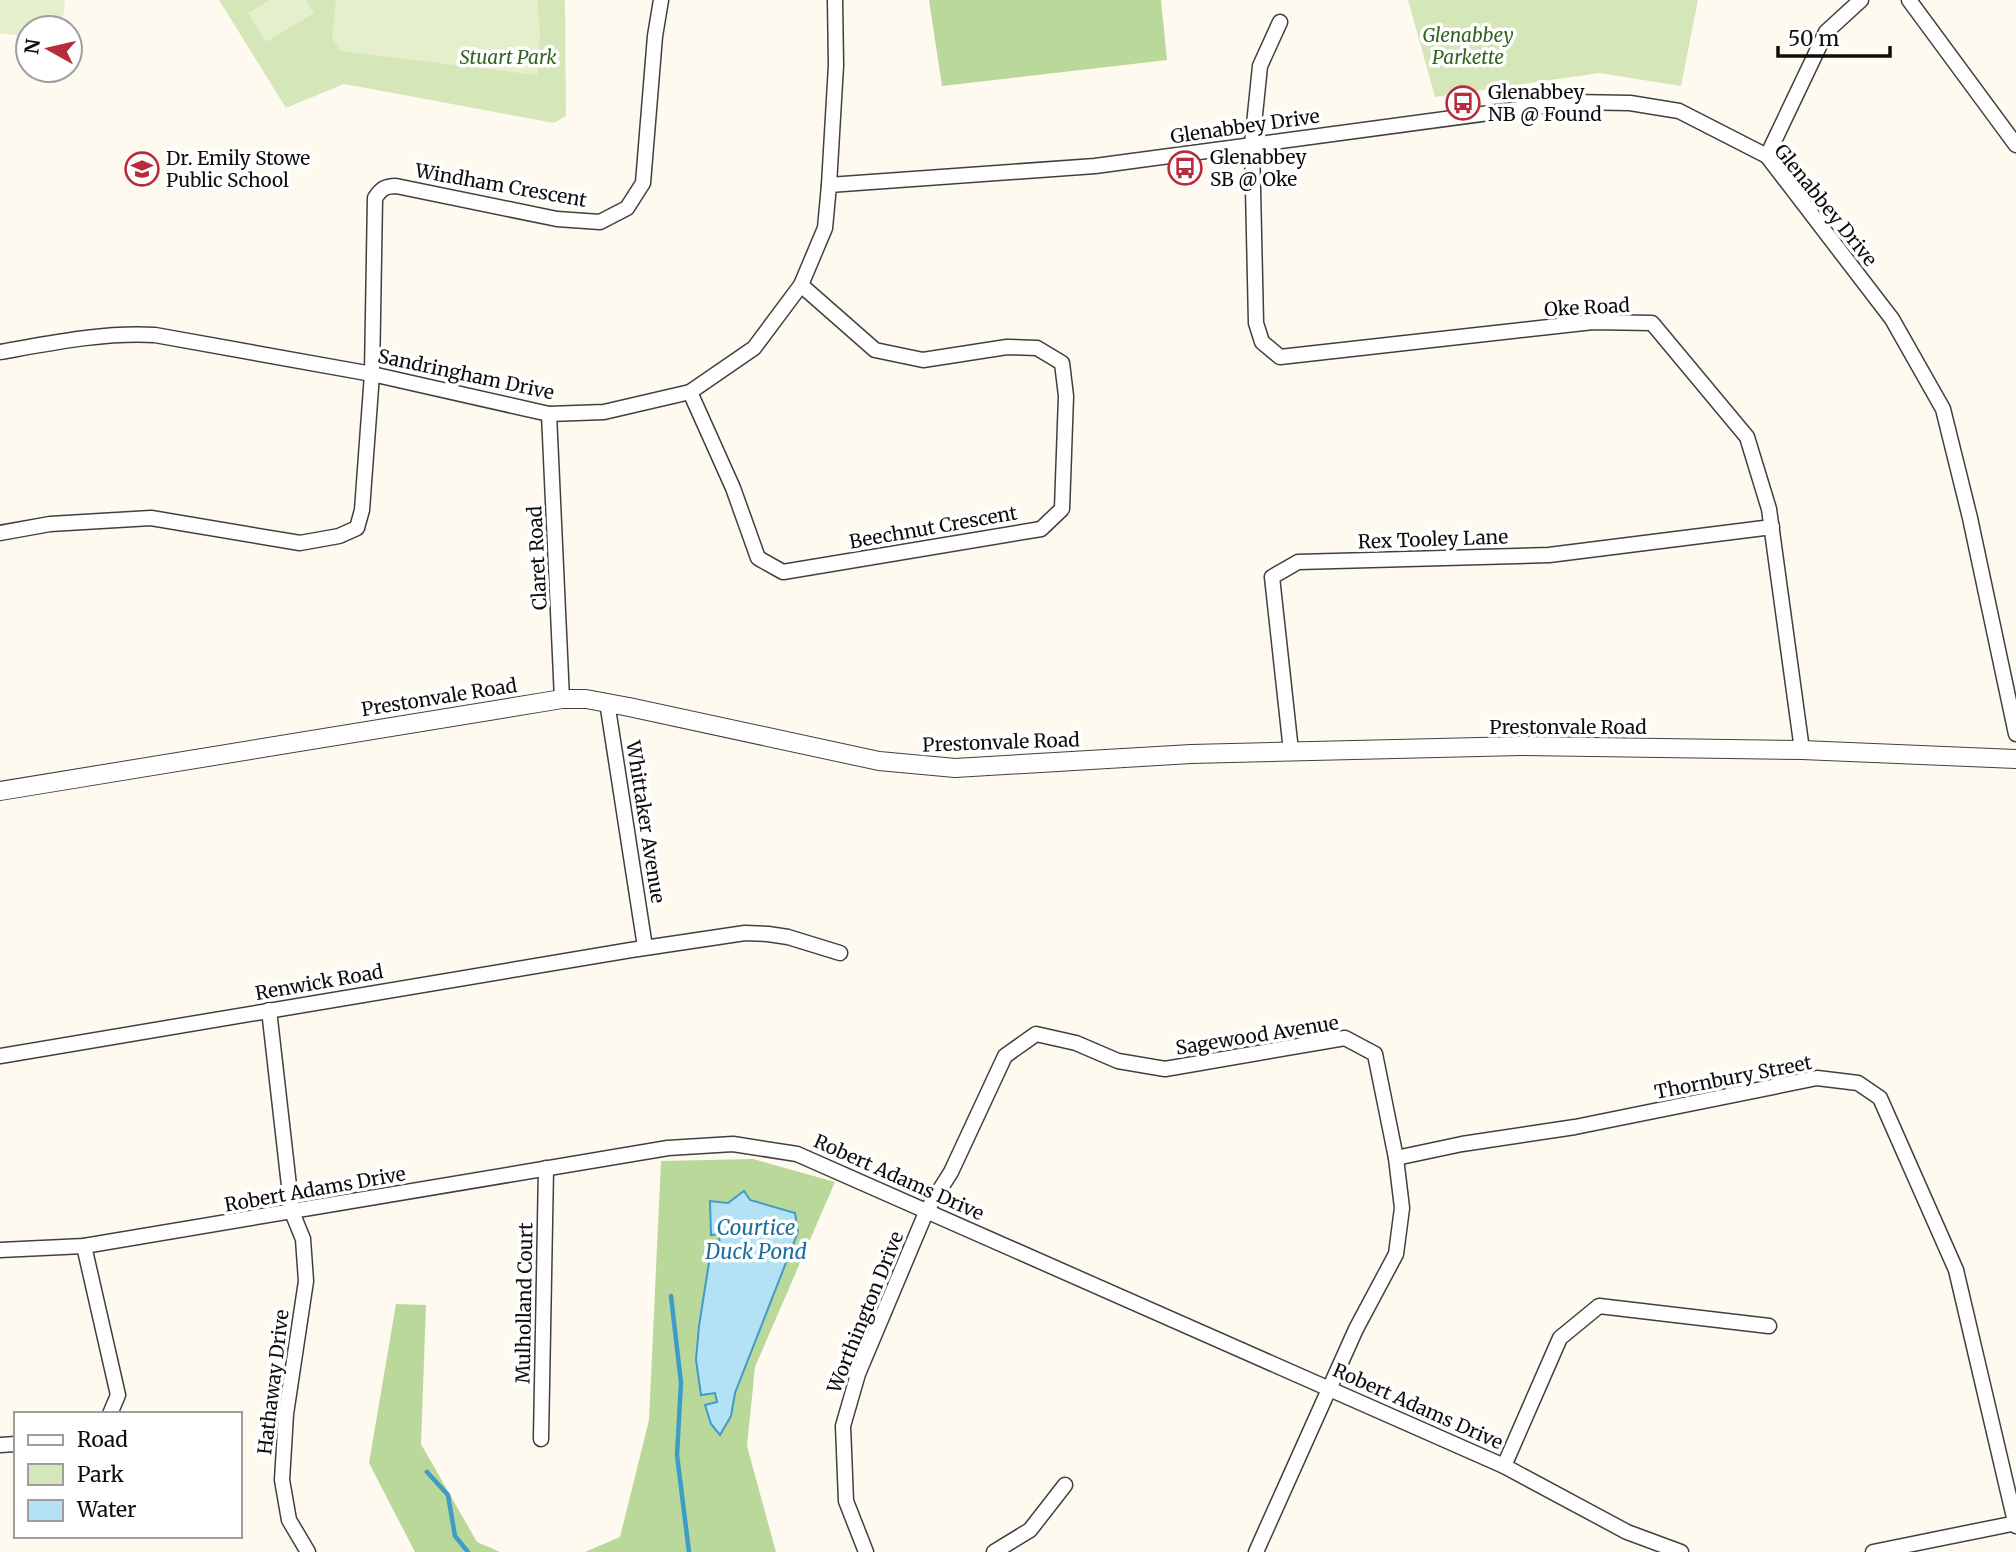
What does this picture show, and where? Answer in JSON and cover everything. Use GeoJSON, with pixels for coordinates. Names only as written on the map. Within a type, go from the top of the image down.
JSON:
{"type":"FeatureCollection","features":[{"type":"Feature","properties":{"kind":"street","name":"Windham Crescent"},"geometry":{"type":"LineString","coordinates":[[372,374],[375,198],[380,190],[386,186],[396,186],[557,219],[600,222],[627,208],[643,183],[655,36],[662,0]]}},
{"type":"Feature","properties":{"kind":"street","name":"Sandringham Drive"},"geometry":{"type":"LineString","coordinates":[[0,352],[55,342],[144,334],[372,374],[550,414],[604,412],[690,392],[754,348],[801,285],[825,228],[836,65],[835,0]]}},
{"type":"Feature","properties":{"kind":"street"},"geometry":{"type":"LineString","coordinates":[[1767,156],[1826,32],[1861,0]]}},
{"type":"Feature","properties":{"kind":"street"},"geometry":{"type":"LineString","coordinates":[[1909,0],[2016,145]]}},
{"type":"Feature","properties":{"kind":"street"},"geometry":{"type":"LineString","coordinates":[[1252,144],[1260,66],[1280,22]]}},
{"type":"Feature","properties":{"kind":"street","name":"Glenabbey Drive"},"geometry":{"type":"LineString","coordinates":[[829,185],[1095,166],[1571,102],[1630,103],[1679,111],[1767,156],[1892,319],[1943,409],[1970,518],[2016,734]]}},
{"type":"Feature","properties":{"kind":"street","name":"Oke Road"},"geometry":{"type":"LineString","coordinates":[[1252,144],[1256,323],[1262,342],[1280,356],[1593,323],[1652,323],[1747,437],[1769,509],[1802,750]]}},
{"type":"Feature","properties":{"kind":"street","name":"Beechnut Crescent"},"geometry":{"type":"LineString","coordinates":[[690,392],[733,488],[758,558],[783,572],[1041,529],[1062,509],[1066,396],[1062,363],[1037,348],[1007,347],[923,360],[875,350],[801,285]]}},
{"type":"Feature","properties":{"kind":"street"},"geometry":{"type":"LineString","coordinates":[[0,533],[50,524],[151,518],[300,543],[340,536],[357,528],[362,510],[372,374]]}},
{"type":"Feature","properties":{"kind":"street","name":"Claret Road"},"geometry":{"type":"LineString","coordinates":[[550,414],[562,699]]}},
{"type":"Feature","properties":{"kind":"street","name":"Rex Tooley Lane"},"geometry":{"type":"LineString","coordinates":[[1291,751],[1272,577],[1298,562],[1549,555],[1772,527]]}},
{"type":"Feature","properties":{"kind":"street","name":"Prestonvale Road"},"geometry":{"type":"LineString","coordinates":[[0,791],[562,699],[607,702],[850,755],[912,765],[981,767],[1191,754],[1521,746],[1802,750],[2016,759]]}},
{"type":"Feature","properties":{"kind":"street","name":"Whittaker Avenue"},"geometry":{"type":"LineString","coordinates":[[607,702],[645,947]]}},
{"type":"Feature","properties":{"kind":"street","name":"Renwick Road"},"geometry":{"type":"LineString","coordinates":[[0,1056],[645,947],[746,933],[768,934],[840,953]]}},
{"type":"Feature","properties":{"kind":"street","name":"Hathaway Drive"},"geometry":{"type":"LineString","coordinates":[[268,1010],[292,1213],[303,1240],[306,1281],[286,1414],[282,1480],[289,1520],[308,1552]]}},
{"type":"Feature","properties":{"kind":"street","name":"Sagewood Avenue"},"geometry":{"type":"LineString","coordinates":[[927,1210],[951,1172],[1005,1056],[1036,1034],[1076,1043],[1118,1061],[1165,1069],[1345,1038],[1375,1054],[1396,1158],[1402,1208],[1396,1254],[1356,1329],[1256,1552]]}},
{"type":"Feature","properties":{"kind":"street","name":"Thornbury Street"},"geometry":{"type":"LineString","coordinates":[[1396,1158],[1462,1144],[1574,1127],[1818,1078],[1858,1083],[1880,1098],[1956,1270],[2016,1524]]}},
{"type":"Feature","properties":{"kind":"street","name":"Robert Adams Drive"},"geometry":{"type":"LineString","coordinates":[[0,1250],[83,1246],[668,1148],[733,1144],[797,1154],[1329,1387],[1504,1466],[1627,1532],[1681,1552]]}},
{"type":"Feature","properties":{"kind":"street","name":"Mulholland Court"},"geometry":{"type":"LineString","coordinates":[[541,1439],[546,1168]]}},
{"type":"Feature","properties":{"kind":"street","name":"Worthington Drive"},"geometry":{"type":"LineString","coordinates":[[866,1552],[846,1502],[843,1426],[858,1374],[927,1210]]}},
{"type":"Feature","properties":{"kind":"street"},"geometry":{"type":"LineString","coordinates":[[83,1246],[118,1395],[111,1412]]}},
{"type":"Feature","properties":{"kind":"street"},"geometry":{"type":"LineString","coordinates":[[1504,1466],[1560,1338],[1599,1306],[1769,1325]]}},
{"type":"Feature","properties":{"kind":"street"},"geometry":{"type":"LineString","coordinates":[[994,1552],[1030,1530],[1065,1485]]}},
{"type":"Feature","properties":{"kind":"street"},"geometry":{"type":"LineString","coordinates":[[1874,1552],[2016,1524]]}},
{"type":"Feature","properties":{"kind":"green space"},"geometry":{"type":"Polygon","coordinates":[[[0,0],[65,0],[64,14],[14,14],[14,35],[0,33],[0,0]]]}},
{"type":"Feature","properties":{"kind":"green space","name":"Stuart Park"},"geometry":{"type":"Polygon","coordinates":[[[219,0],[565,0],[566,116],[554,123],[344,84],[286,108],[219,0]]]}},
{"type":"Feature","properties":{"kind":"green space"},"geometry":{"type":"Polygon","coordinates":[[[269,0],[306,0],[314,13],[266,42],[248,13],[269,0]]]}},
{"type":"Feature","properties":{"kind":"green space"},"geometry":{"type":"Polygon","coordinates":[[[336,0],[537,0],[540,35],[537,75],[341,51],[332,38],[336,0]]]}},
{"type":"Feature","properties":{"kind":"green space"},"geometry":{"type":"Polygon","coordinates":[[[929,0],[1161,0],[1167,60],[942,86],[929,0]]]}},
{"type":"Feature","properties":{"kind":"green space","name":"Glenabbey Parkette"},"geometry":{"type":"Polygon","coordinates":[[[1408,0],[1698,0],[1681,86],[1599,73],[1435,97],[1408,0]]]}},
{"type":"Feature","properties":{"kind":"green space"},"geometry":{"type":"Polygon","coordinates":[[[753,1159],[835,1182],[755,1367],[747,1446],[776,1552],[585,1552],[620,1537],[649,1420],[661,1161],[753,1159]]]}},
{"type":"Feature","properties":{"kind":"green space"},"geometry":{"type":"Polygon","coordinates":[[[396,1304],[426,1305],[421,1444],[477,1542],[500,1552],[415,1552],[369,1463],[396,1304]]]}},
{"type":"Feature","properties":{"kind":"water","name":"Courtice Duck Pond"},"geometry":{"type":"Polygon","coordinates":[[[744,1191],[750,1200],[795,1213],[798,1232],[735,1393],[731,1416],[720,1435],[711,1424],[705,1405],[717,1402],[715,1393],[701,1395],[696,1360],[711,1250],[720,1250],[719,1234],[711,1235],[710,1201],[728,1203],[744,1191]]]}},
{"type":"Feature","properties":{"kind":"waterway"},"geometry":{"type":"LineString","coordinates":[[671,1296],[681,1383],[677,1455],[689,1552]]}},
{"type":"Feature","properties":{"kind":"waterway"},"geometry":{"type":"LineString","coordinates":[[427,1472],[448,1495],[455,1536],[468,1552]]}},
{"type":"Feature","properties":{"kind":"place","name":"Glenabbey NB @ Found"},"geometry":{"type":"Point","coordinates":[1463,103]}},
{"type":"Feature","properties":{"kind":"place","name":"Glenabbey SB @ Oke"},"geometry":{"type":"Point","coordinates":[1185,168]}},
{"type":"Feature","properties":{"kind":"place","name":"Dr. Emily Stowe Public School"},"geometry":{"type":"Point","coordinates":[142,169]}}]}
